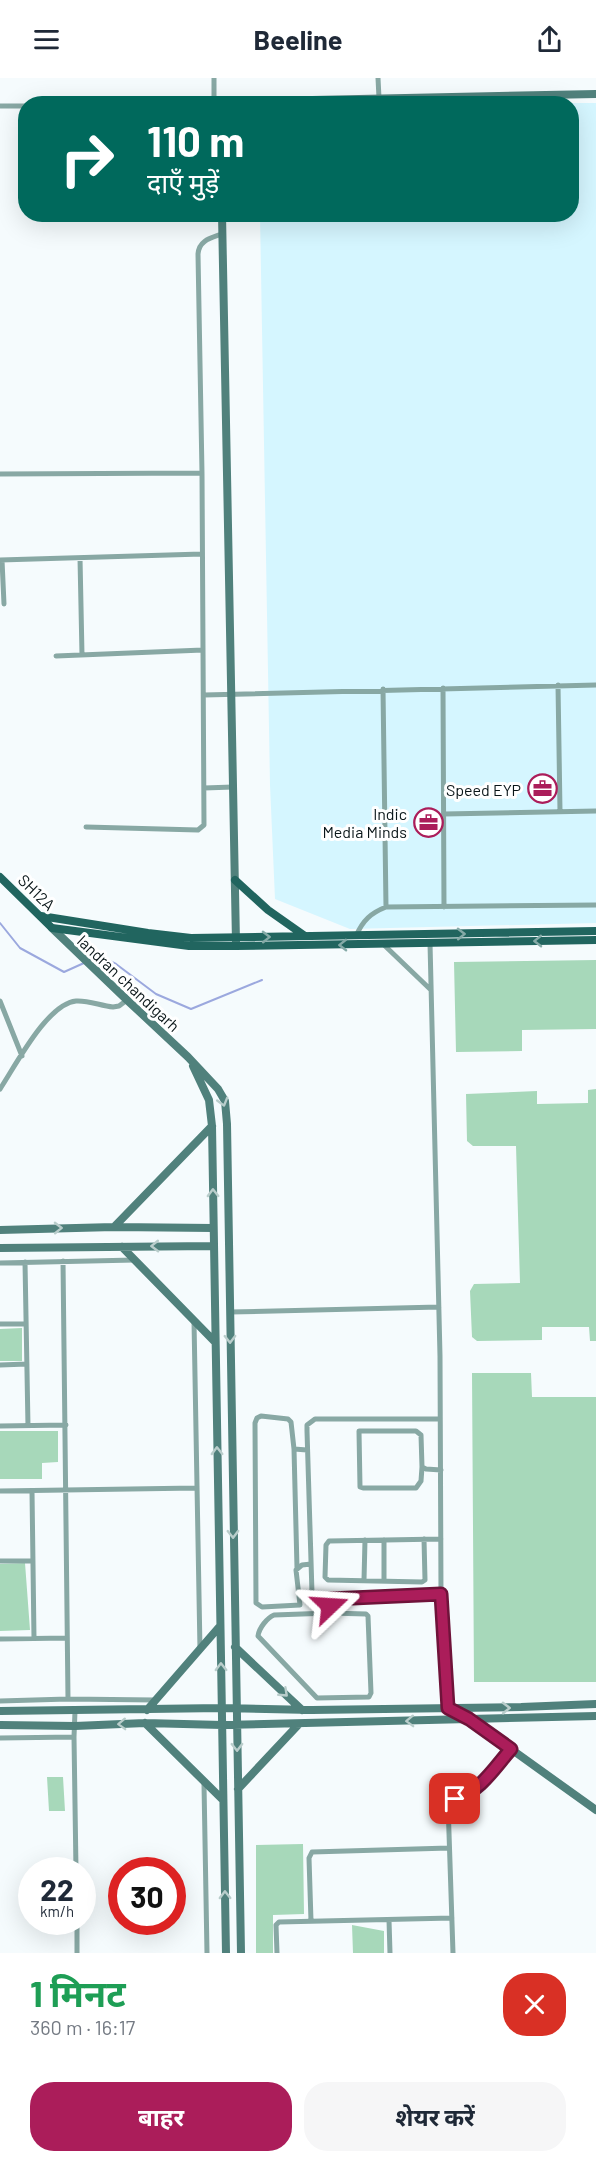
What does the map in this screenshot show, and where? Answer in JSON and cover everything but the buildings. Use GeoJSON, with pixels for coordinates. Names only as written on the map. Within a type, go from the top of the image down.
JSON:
{"type":"FeatureCollection","features":[{"type":"Feature","properties":{"kind":"main road"},"geometry":{"type":"LineString","coordinates":[[488,96],[596,94]]}},
{"type":"Feature","properties":{"kind":"main road"},"geometry":{"type":"LineString","coordinates":[[222,222],[236,942]]}},
{"type":"Feature","properties":{"kind":"main road","name":"SH12A"},"geometry":{"type":"LineString","coordinates":[[0,877],[52,928],[178,945],[306,936],[596,940]]}},
{"type":"Feature","properties":{"kind":"main road"},"geometry":{"type":"LineString","coordinates":[[235,880],[268,910],[306,936]]}},
{"type":"Feature","properties":{"kind":"main road","name":"SH12A"},"geometry":{"type":"LineString","coordinates":[[41,916],[148,933],[236,942],[383,944],[430,939],[596,931]]}},
{"type":"Feature","properties":{"kind":"main road","name":"landran chandigarh"},"geometry":{"type":"LineString","coordinates":[[52,928],[188,1057],[218,1089],[225,1101],[242,1951]]}},
{"type":"Feature","properties":{"kind":"main road"},"geometry":{"type":"LineString","coordinates":[[188,1057],[209,1100],[212,1126],[226,1953]]}},
{"type":"Feature","properties":{"kind":"main road"},"geometry":{"type":"LineString","coordinates":[[114,1227],[212,1126]]}},
{"type":"Feature","properties":{"kind":"main road"},"geometry":{"type":"LineString","coordinates":[[0,1230],[114,1227],[213,1228]]}},
{"type":"Feature","properties":{"kind":"main road"},"geometry":{"type":"LineString","coordinates":[[0,1248],[214,1245]]}},
{"type":"Feature","properties":{"kind":"main road"},"geometry":{"type":"LineString","coordinates":[[122,1247],[215,1342]]}},
{"type":"Feature","properties":{"kind":"main road"},"geometry":{"type":"LineString","coordinates":[[147,1710],[220,1626]]}},
{"type":"Feature","properties":{"kind":"main road"},"geometry":{"type":"LineString","coordinates":[[235,1647],[302,1710]]}},
{"type":"Feature","properties":{"kind":"main road"},"geometry":{"type":"LineString","coordinates":[[0,1711],[222,1708],[302,1710],[596,1704]]}},
{"type":"Feature","properties":{"kind":"main road"},"geometry":{"type":"LineString","coordinates":[[448,1708],[469,1719],[596,1810]]}},
{"type":"Feature","properties":{"kind":"main road"},"geometry":{"type":"LineString","coordinates":[[0,1725],[75,1726],[145,1723],[237,1725],[596,1716]]}},
{"type":"Feature","properties":{"kind":"main road"},"geometry":{"type":"LineString","coordinates":[[145,1723],[204,1784],[223,1800]]}},
{"type":"Feature","properties":{"kind":"main road"},"geometry":{"type":"LineString","coordinates":[[238,1789],[299,1724]]}},
{"type":"Feature","properties":{"kind":"street"},"geometry":{"type":"LineString","coordinates":[[214,78],[214,96]]}},
{"type":"Feature","properties":{"kind":"street"},"geometry":{"type":"LineString","coordinates":[[378,78],[379,96]]}},
{"type":"Feature","properties":{"kind":"street"},"geometry":{"type":"LineString","coordinates":[[0,106],[18,106]]}},
{"type":"Feature","properties":{"kind":"street"},"geometry":{"type":"LineString","coordinates":[[86,827],[201,829],[205,822],[198,248],[202,242],[222,234]]}},
{"type":"Feature","properties":{"kind":"street"},"geometry":{"type":"LineString","coordinates":[[0,474],[202,473]]}},
{"type":"Feature","properties":{"kind":"street"},"geometry":{"type":"LineString","coordinates":[[4,604],[1,560],[202,554]]}},
{"type":"Feature","properties":{"kind":"street"},"geometry":{"type":"LineString","coordinates":[[80,558],[82,655]]}},
{"type":"Feature","properties":{"kind":"street"},"geometry":{"type":"LineString","coordinates":[[56,656],[203,651]]}},
{"type":"Feature","properties":{"kind":"street"},"geometry":{"type":"LineString","coordinates":[[204,695],[596,685]]}},
{"type":"Feature","properties":{"kind":"street"},"geometry":{"type":"LineString","coordinates":[[558,686],[560,811]]}},
{"type":"Feature","properties":{"kind":"street"},"geometry":{"type":"LineString","coordinates":[[443,688],[444,907]]}},
{"type":"Feature","properties":{"kind":"street"},"geometry":{"type":"LineString","coordinates":[[383,689],[386,907]]}},
{"type":"Feature","properties":{"kind":"street"},"geometry":{"type":"LineString","coordinates":[[204,788],[233,787]]}},
{"type":"Feature","properties":{"kind":"street"},"geometry":{"type":"LineString","coordinates":[[444,814],[596,811]]}},
{"type":"Feature","properties":{"kind":"street"},"geometry":{"type":"LineString","coordinates":[[356,936],[366,919],[374,912],[386,907],[596,905]]}},
{"type":"Feature","properties":{"kind":"street"},"geometry":{"type":"LineString","coordinates":[[430,939],[439,1307],[441,1594],[448,1708]]}},
{"type":"Feature","properties":{"kind":"street"},"geometry":{"type":"LineString","coordinates":[[383,944],[431,990]]}},
{"type":"Feature","properties":{"kind":"street"},"geometry":{"type":"LineString","coordinates":[[0,1089],[50,1015],[65,1004],[76,1001],[113,1007],[120,1006],[127,1000]]}},
{"type":"Feature","properties":{"kind":"street"},"geometry":{"type":"LineString","coordinates":[[0,1001],[22,1056]]}},
{"type":"Feature","properties":{"kind":"street"},"geometry":{"type":"LineString","coordinates":[[0,1263],[135,1260]]}},
{"type":"Feature","properties":{"kind":"street"},"geometry":{"type":"LineString","coordinates":[[63,1261],[68,1698]]}},
{"type":"Feature","properties":{"kind":"street"},"geometry":{"type":"LineString","coordinates":[[25,1262],[28,1426]]}},
{"type":"Feature","properties":{"kind":"street"},"geometry":{"type":"LineString","coordinates":[[230,1312],[439,1307]]}},
{"type":"Feature","properties":{"kind":"street"},"geometry":{"type":"LineString","coordinates":[[194,1319],[200,1650]]}},
{"type":"Feature","properties":{"kind":"street"},"geometry":{"type":"LineString","coordinates":[[0,1324],[26,1324]]}},
{"type":"Feature","properties":{"kind":"street"},"geometry":{"type":"LineString","coordinates":[[0,1365],[27,1364]]}},
{"type":"Feature","properties":{"kind":"street"},"geometry":{"type":"LineString","coordinates":[[261,1416],[288,1419],[291,1422],[294,1449],[296,1570],[300,1605],[262,1607],[256,1603],[255,1423],[257,1418],[261,1416]]}},
{"type":"Feature","properties":{"kind":"street"},"geometry":{"type":"LineString","coordinates":[[440,1419],[315,1419],[307,1425],[307,1450],[312,1593],[314,1597],[330,1599],[441,1594]]}},
{"type":"Feature","properties":{"kind":"street"},"geometry":{"type":"LineString","coordinates":[[0,1426],[66,1425]]}},
{"type":"Feature","properties":{"kind":"street"},"geometry":{"type":"LineString","coordinates":[[359,1431],[416,1431],[421,1435],[422,1467],[421,1481],[416,1488],[360,1487],[359,1431]]}},
{"type":"Feature","properties":{"kind":"street"},"geometry":{"type":"LineString","coordinates":[[294,1449],[307,1450]]}},
{"type":"Feature","properties":{"kind":"street"},"geometry":{"type":"LineString","coordinates":[[422,1467],[426,1470],[441,1470]]}},
{"type":"Feature","properties":{"kind":"street"},"geometry":{"type":"LineString","coordinates":[[0,1491],[196,1488]]}},
{"type":"Feature","properties":{"kind":"street"},"geometry":{"type":"LineString","coordinates":[[32,1491],[34,1638]]}},
{"type":"Feature","properties":{"kind":"street"},"geometry":{"type":"LineString","coordinates":[[424,1539],[425,1580],[422,1582],[328,1580],[325,1577],[326,1545],[329,1541],[365,1540],[384,1540],[424,1539],[441,1539]]}},
{"type":"Feature","properties":{"kind":"street"},"geometry":{"type":"LineString","coordinates":[[364,1580],[365,1540]]}},
{"type":"Feature","properties":{"kind":"street"},"geometry":{"type":"LineString","coordinates":[[384,1540],[384,1580]]}},
{"type":"Feature","properties":{"kind":"street"},"geometry":{"type":"LineString","coordinates":[[0,1561],[33,1561]]}},
{"type":"Feature","properties":{"kind":"street"},"geometry":{"type":"LineString","coordinates":[[297,1568],[311,1564]]}},
{"type":"Feature","properties":{"kind":"street"},"geometry":{"type":"LineString","coordinates":[[330,1599],[330,1613]]}},
{"type":"Feature","properties":{"kind":"street"},"geometry":{"type":"LineString","coordinates":[[330,1613],[368,1616],[371,1692],[369,1696],[317,1698],[258,1636],[259,1631],[274,1615],[330,1613]]}},
{"type":"Feature","properties":{"kind":"street"},"geometry":{"type":"LineString","coordinates":[[0,1639],[67,1638]]}},
{"type":"Feature","properties":{"kind":"street"},"geometry":{"type":"LineString","coordinates":[[0,1701],[68,1698],[155,1700]]}},
{"type":"Feature","properties":{"kind":"street"},"geometry":{"type":"LineString","coordinates":[[75,1711],[76,1857]]}},
{"type":"Feature","properties":{"kind":"street"},"geometry":{"type":"LineString","coordinates":[[0,1738],[74,1737]]}},
{"type":"Feature","properties":{"kind":"street"},"geometry":{"type":"LineString","coordinates":[[453,1953],[448,1803],[450,1800],[463,1797],[477,1787],[511,1749]]}},
{"type":"Feature","properties":{"kind":"street"},"geometry":{"type":"LineString","coordinates":[[204,1784],[207,1953]]}},
{"type":"Feature","properties":{"kind":"street"},"geometry":{"type":"LineString","coordinates":[[311,1921],[309,1858],[312,1852],[450,1848]]}},
{"type":"Feature","properties":{"kind":"street"},"geometry":{"type":"LineString","coordinates":[[277,1953],[276,1925],[279,1922],[452,1918]]}},
{"type":"Feature","properties":{"kind":"street"},"geometry":{"type":"LineString","coordinates":[[389,1920],[390,1953]]}},
{"type":"Feature","properties":{"kind":"street"},"geometry":{"type":"LineString","coordinates":[[77,1935],[77,1953]]}},
{"type":"Feature","properties":{"kind":"shaded area"},"geometry":{"type":"Polygon","coordinates":[[[579,103],[596,103],[596,923],[350,929],[275,899],[270,785],[260,222],[579,222],[579,103]]]}},
{"type":"Feature","properties":{"kind":"green space"},"geometry":{"type":"Polygon","coordinates":[[[596,960],[596,1029],[522,1030],[522,1051],[456,1052],[454,962],[596,960]]]}},
{"type":"Feature","properties":{"kind":"green space"},"geometry":{"type":"Polygon","coordinates":[[[596,1089],[596,1341],[590,1341],[589,1327],[542,1327],[542,1340],[477,1341],[472,1337],[470,1291],[474,1284],[520,1283],[516,1146],[473,1146],[467,1141],[466,1094],[537,1091],[537,1104],[588,1103],[588,1090],[596,1089]]]}},
{"type":"Feature","properties":{"kind":"green space"},"geometry":{"type":"Polygon","coordinates":[[[22,1328],[22,1361],[0,1361],[0,1329],[22,1328]]]}},
{"type":"Feature","properties":{"kind":"green space"},"geometry":{"type":"Polygon","coordinates":[[[472,1373],[531,1373],[532,1397],[596,1397],[596,1682],[474,1682],[472,1373]]]}},
{"type":"Feature","properties":{"kind":"green space"},"geometry":{"type":"Polygon","coordinates":[[[0,1431],[58,1431],[58,1462],[42,1463],[42,1479],[0,1479],[0,1431]]]}},
{"type":"Feature","properties":{"kind":"green space"},"geometry":{"type":"Polygon","coordinates":[[[25,1563],[30,1630],[0,1631],[0,1564],[25,1563]]]}},
{"type":"Feature","properties":{"kind":"green space"},"geometry":{"type":"Polygon","coordinates":[[[47,1777],[63,1777],[65,1811],[49,1811],[47,1777]]]}},
{"type":"Feature","properties":{"kind":"green space"},"geometry":{"type":"Polygon","coordinates":[[[303,1844],[304,1914],[273,1915],[273,1953],[256,1953],[256,1845],[303,1844]]]}},
{"type":"Feature","properties":{"kind":"green space"},"geometry":{"type":"Polygon","coordinates":[[[352,1925],[384,1931],[384,1953],[353,1953],[352,1925]]]}},
{"type":"Feature","properties":{"kind":"waterway"},"geometry":{"type":"LineString","coordinates":[[0,923],[20,948],[64,972],[84,963]]}},
{"type":"Feature","properties":{"kind":"waterway"},"geometry":{"type":"LineString","coordinates":[[89,961],[100,956],[116,964],[156,994],[191,1009],[262,980]]}},
{"type":"Feature","properties":{"kind":"place","name":"Speed EYP"},"geometry":{"type":"Point","coordinates":[542,789]}},
{"type":"Feature","properties":{"kind":"place","name":"Indic Media Minds"},"geometry":{"type":"Point","coordinates":[428,822]}},
{"type":"Feature","properties":{"kind":"route"},"geometry":{"type":"LineString","coordinates":[[330,1606],[330,1599],[441,1594],[448,1708],[469,1719],[511,1749],[477,1787],[463,1797],[455,1799]]}}]}
